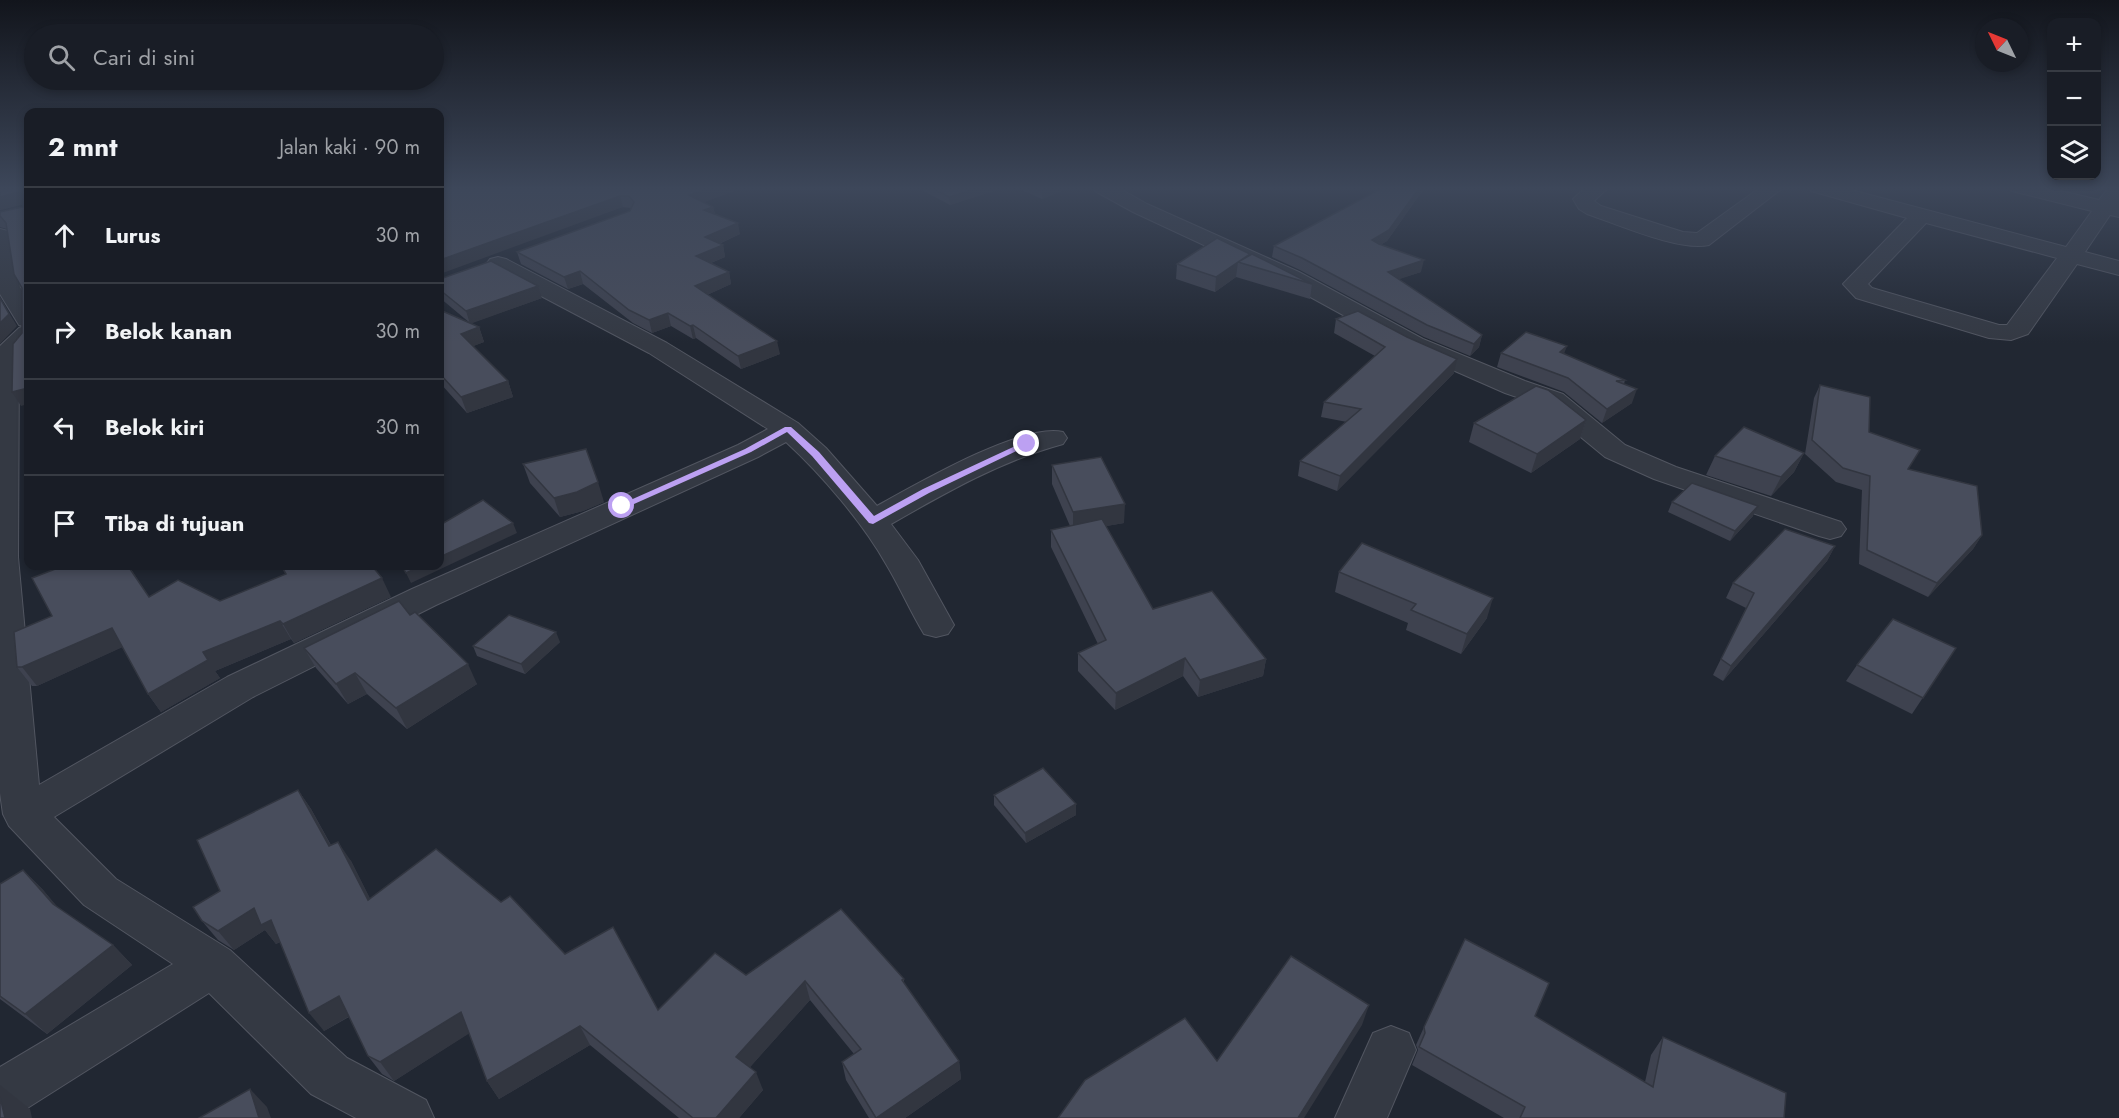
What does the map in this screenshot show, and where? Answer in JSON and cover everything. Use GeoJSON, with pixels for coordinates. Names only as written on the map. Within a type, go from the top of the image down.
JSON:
{"type":"FeatureCollection","features":[{"type":"Feature","properties":{"kind":"street"},"geometry":{"type":"LineString","coordinates":[[0,239],[3,269],[8,287],[24,313]]}},
{"type":"Feature","properties":{"kind":"street"},"geometry":{"type":"LineString","coordinates":[[1208,239],[1291,277],[1414,344],[1515,387],[1553,400],[1615,451],[1665,473],[1830,529]]}},
{"type":"Feature","properties":{"kind":"street"},"geometry":{"type":"LineString","coordinates":[[1898,239],[1855,284],[1857,289],[1998,333],[2019,329],[2071,254],[2085,239]]}},
{"type":"Feature","properties":{"kind":"street"},"geometry":{"type":"LineString","coordinates":[[2016,239],[2119,268]]}},
{"type":"Feature","properties":{"kind":"street"},"geometry":{"type":"LineString","coordinates":[[499,263],[658,348],[788,429],[816,454],[873,521],[901,560],[936,625]]}},
{"type":"Feature","properties":{"kind":"street"},"geometry":{"type":"LineString","coordinates":[[24,336],[6,356],[16,495],[2,556],[3,617],[17,773],[24,813],[100,892],[213,965],[329,1076],[408,1118]]}},
{"type":"Feature","properties":{"kind":"street"},"geometry":{"type":"LineString","coordinates":[[24,813],[240,687],[424,597],[748,450],[788,429]]}},
{"type":"Feature","properties":{"kind":"street"},"geometry":{"type":"LineString","coordinates":[[873,521],[998,456],[1027,444],[1053,438]]}},
{"type":"Feature","properties":{"kind":"street"},"geometry":{"type":"LineString","coordinates":[[0,1096],[213,965]]}},
{"type":"Feature","properties":{"kind":"street"},"geometry":{"type":"LineString","coordinates":[[1361,1118],[1391,1050]]}},
{"type":"Feature","properties":{"kind":"building"},"geometry":{"type":"Polygon","coordinates":[[[9,239],[24,239],[24,389],[12,392],[13,344],[22,333],[22,288],[14,274],[9,239]]]}},
{"type":"Feature","properties":{"kind":"building"},"geometry":{"type":"Polygon","coordinates":[[[444,239],[499,239],[444,259],[444,239]]]}},
{"type":"Feature","properties":{"kind":"building"},"geometry":{"type":"Polygon","coordinates":[[[552,239],[710,239],[723,245],[696,256],[729,272],[695,286],[777,341],[738,356],[693,325],[690,326],[668,313],[649,320],[629,310],[580,271],[564,277],[517,252],[552,239]]]}},
{"type":"Feature","properties":{"kind":"building"},"geometry":{"type":"Polygon","coordinates":[[[1215,239],[1250,254],[1216,277],[1177,264],[1215,239]]]}},
{"type":"Feature","properties":{"kind":"building"},"geometry":{"type":"Polygon","coordinates":[[[1287,239],[1373,239],[1379,244],[1424,260],[1388,272],[1482,335],[1474,344],[1427,325],[1302,258],[1274,246],[1287,239]]]}},
{"type":"Feature","properties":{"kind":"building"},"geometry":{"type":"Polygon","coordinates":[[[1252,254],[1312,284],[1238,262],[1252,254]]]}},
{"type":"Feature","properties":{"kind":"building"},"geometry":{"type":"Polygon","coordinates":[[[491,261],[538,286],[466,311],[444,293],[444,278],[491,261]]]}},
{"type":"Feature","properties":{"kind":"building"},"geometry":{"type":"Polygon","coordinates":[[[0,298],[9,314],[0,323],[0,298]]]}},
{"type":"Feature","properties":{"kind":"building"},"geometry":{"type":"Polygon","coordinates":[[[1358,311],[1407,337],[1457,359],[1340,476],[1300,461],[1361,409],[1324,402],[1385,347],[1336,319],[1358,311]]]}},
{"type":"Feature","properties":{"kind":"building"},"geometry":{"type":"Polygon","coordinates":[[[444,312],[479,327],[461,334],[508,381],[461,397],[444,378],[444,312]]]}},
{"type":"Feature","properties":{"kind":"building"},"geometry":{"type":"Polygon","coordinates":[[[1526,332],[1567,346],[1560,352],[1625,380],[1616,381],[1637,389],[1607,409],[1568,378],[1501,353],[1526,332]]]}},
{"type":"Feature","properties":{"kind":"building"},"geometry":{"type":"Polygon","coordinates":[[[1820,385],[1870,397],[1869,432],[1920,450],[1908,469],[1977,486],[1982,535],[1937,583],[1867,550],[1870,476],[1843,468],[1812,440],[1820,385]]]}},
{"type":"Feature","properties":{"kind":"building"},"geometry":{"type":"Polygon","coordinates":[[[1536,386],[1548,390],[1586,420],[1537,454],[1474,423],[1536,386]]]}},
{"type":"Feature","properties":{"kind":"building"},"geometry":{"type":"Polygon","coordinates":[[[1744,427],[1804,453],[1781,477],[1715,456],[1744,427]]]}},
{"type":"Feature","properties":{"kind":"building"},"geometry":{"type":"Polygon","coordinates":[[[586,449],[598,482],[577,492],[554,498],[523,464],[586,449]]]}},
{"type":"Feature","properties":{"kind":"building"},"geometry":{"type":"Polygon","coordinates":[[[1101,457],[1125,504],[1073,512],[1052,465],[1101,457]]]}},
{"type":"Feature","properties":{"kind":"building"},"geometry":{"type":"Polygon","coordinates":[[[1692,483],[1758,506],[1735,531],[1672,502],[1692,483]]]}},
{"type":"Feature","properties":{"kind":"building"},"geometry":{"type":"Polygon","coordinates":[[[483,500],[513,523],[444,555],[444,523],[483,500]]]}},
{"type":"Feature","properties":{"kind":"building"},"geometry":{"type":"Polygon","coordinates":[[[1102,519],[1153,609],[1212,591],[1266,659],[1200,680],[1185,658],[1116,693],[1078,653],[1106,640],[1051,530],[1102,519]]]}},
{"type":"Feature","properties":{"kind":"building"},"geometry":{"type":"Polygon","coordinates":[[[1785,529],[1835,546],[1731,666],[1721,659],[1754,593],[1733,583],[1785,529]]]}},
{"type":"Feature","properties":{"kind":"building"},"geometry":{"type":"Polygon","coordinates":[[[1362,543],[1493,598],[1467,634],[1411,610],[1416,604],[1339,572],[1362,543]]]}},
{"type":"Feature","properties":{"kind":"building"},"geometry":{"type":"Polygon","coordinates":[[[53,570],[131,570],[149,597],[178,580],[220,601],[286,574],[284,570],[375,570],[382,578],[283,624],[280,621],[203,652],[208,660],[148,694],[112,628],[22,667],[17,667],[14,632],[52,616],[32,578],[53,570]]]}},
{"type":"Feature","properties":{"kind":"building"},"geometry":{"type":"Polygon","coordinates":[[[399,601],[410,615],[415,612],[468,664],[396,708],[355,673],[336,684],[304,648],[399,601]]]}},
{"type":"Feature","properties":{"kind":"building"},"geometry":{"type":"Polygon","coordinates":[[[509,615],[556,632],[521,664],[473,646],[509,615]]]}},
{"type":"Feature","properties":{"kind":"building"},"geometry":{"type":"Polygon","coordinates":[[[1893,619],[1956,648],[1923,698],[1857,665],[1893,619]]]}},
{"type":"Feature","properties":{"kind":"building"},"geometry":{"type":"Polygon","coordinates":[[[1043,768],[1076,804],[1025,833],[994,795],[1043,768]]]}},
{"type":"Feature","properties":{"kind":"building"},"geometry":{"type":"Polygon","coordinates":[[[298,790],[329,846],[338,842],[368,900],[436,849],[501,902],[510,896],[565,954],[613,927],[658,1010],[715,953],[746,975],[841,909],[904,979],[902,980],[959,1061],[876,1118],[842,1062],[861,1049],[805,981],[736,1057],[756,1072],[716,1118],[693,1118],[580,1026],[487,1081],[461,1012],[380,1062],[368,1056],[339,996],[309,1013],[271,920],[261,925],[254,908],[218,931],[202,921],[193,907],[220,891],[197,840],[298,790]]]}},
{"type":"Feature","properties":{"kind":"building"},"geometry":{"type":"Polygon","coordinates":[[[23,870],[53,904],[113,945],[25,1014],[0,996],[0,884],[23,870]]]}},
{"type":"Feature","properties":{"kind":"building"},"geometry":{"type":"Polygon","coordinates":[[[1465,939],[1549,983],[1535,1016],[1653,1087],[1663,1037],[1786,1093],[1784,1118],[1520,1118],[1525,1107],[1419,1047],[1425,1033],[1424,1027],[1465,939]]]}},
{"type":"Feature","properties":{"kind":"building"},"geometry":{"type":"Polygon","coordinates":[[[1291,956],[1369,1005],[1298,1118],[1058,1118],[1085,1080],[1185,1018],[1217,1061],[1291,956]]]}},
{"type":"Feature","properties":{"kind":"building"},"geometry":{"type":"Polygon","coordinates":[[[250,1089],[259,1118],[199,1118],[250,1089]]]}},
{"type":"Feature","properties":{"kind":"building"},"geometry":{"type":"Polygon","coordinates":[[[0,1097],[5,1118],[0,1118],[0,1097]]]}},
{"type":"Feature","properties":{"kind":"route"},"geometry":{"type":"LineString","coordinates":[[622,506],[748,450],[788,429],[816,454],[873,521],[926,491],[1027,444]]}}]}
